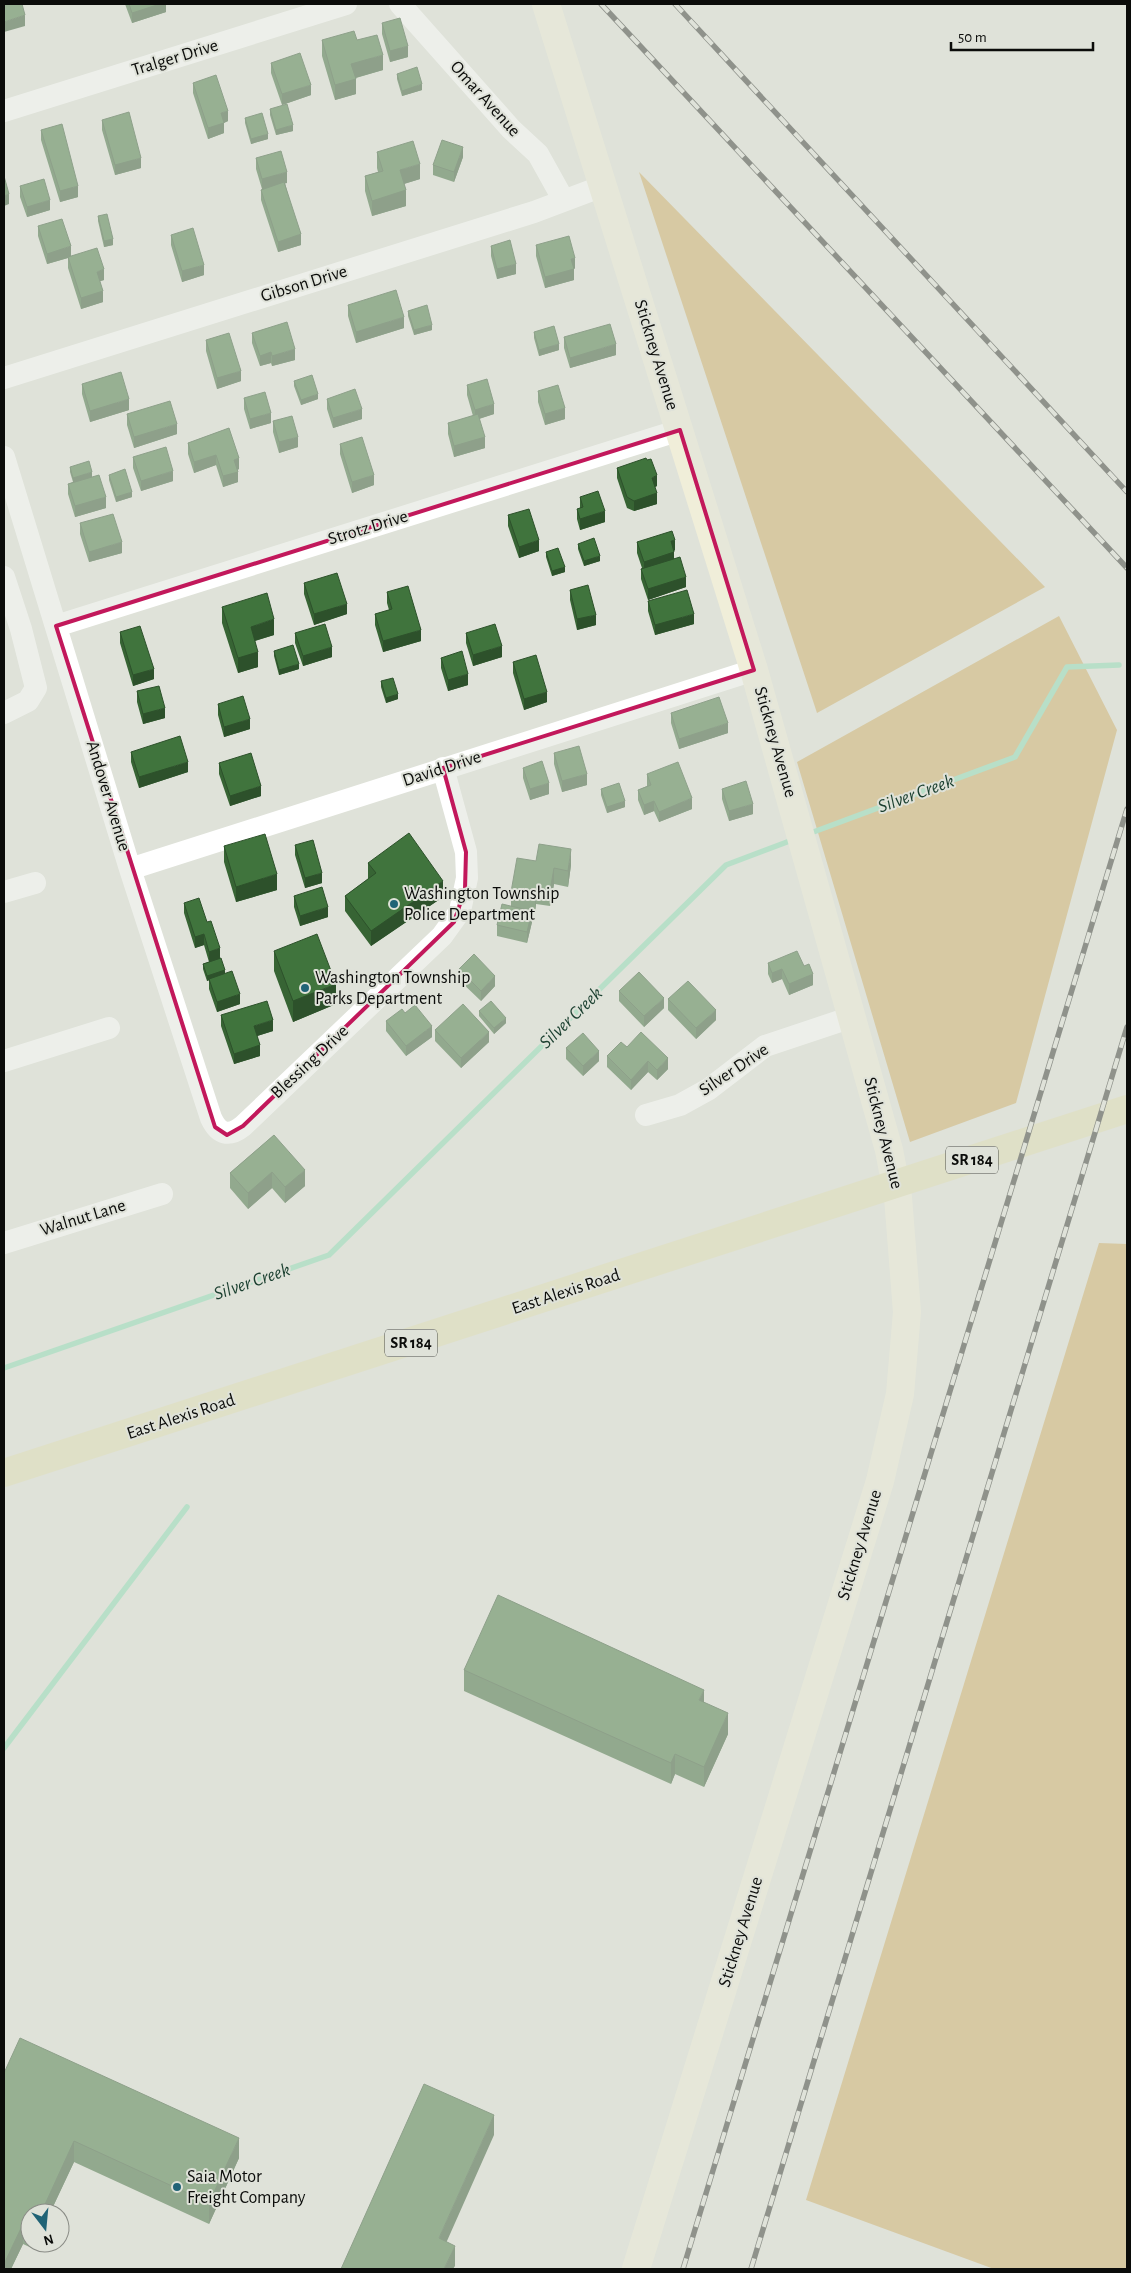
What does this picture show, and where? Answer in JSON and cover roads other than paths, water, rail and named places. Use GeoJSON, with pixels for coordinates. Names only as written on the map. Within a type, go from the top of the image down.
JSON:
{"type":"FeatureCollection","features":[{"type":"Feature","properties":{"kind":"main road","name":"East Alexis Road"},"geometry":{"type":"LineString","coordinates":[[4,1474],[1127,1109]]}},
{"type":"Feature","properties":{"kind":"street","name":"Tralger Drive"},"geometry":{"type":"LineString","coordinates":[[4,111],[346,4]]}},
{"type":"Feature","properties":{"kind":"street","name":"Omar Avenue"},"geometry":{"type":"LineString","coordinates":[[400,4],[511,129],[538,154],[564,199]]}},
{"type":"Feature","properties":{"kind":"street","name":"Stickney Avenue"},"geometry":{"type":"LineString","coordinates":[[546,4],[680,430],[790,793],[880,1112],[897,1189],[904,1250],[906,1312],[900,1394],[880,1481],[636,2269]]}},
{"type":"Feature","properties":{"kind":"street","name":"Gibson Drive"},"geometry":{"type":"LineString","coordinates":[[4,378],[534,212],[564,199],[603,186]]}},
{"type":"Feature","properties":{"kind":"street","name":"Strotz Drive"},"geometry":{"type":"LineString","coordinates":[[56,626],[680,430]]}},
{"type":"Feature","properties":{"kind":"street","name":"Andover Avenue"},"geometry":{"type":"LineString","coordinates":[[4,457],[130,869],[211,1118],[219,1131]]}},
{"type":"Feature","properties":{"kind":"street"},"geometry":{"type":"LineString","coordinates":[[4,577],[21,629],[36,688],[28,701],[4,713]]}},
{"type":"Feature","properties":{"kind":"street","name":"David Drive"},"geometry":{"type":"LineString","coordinates":[[130,869],[754,670]]}},
{"type":"Feature","properties":{"kind":"street","name":"Blessing Drive"},"geometry":{"type":"LineString","coordinates":[[219,1131],[226,1134],[235,1132],[243,1126],[409,968],[454,922],[460,911],[466,889],[466,852],[442,768]]}},
{"type":"Feature","properties":{"kind":"street"},"geometry":{"type":"LineString","coordinates":[[4,892],[35,883]]}},
{"type":"Feature","properties":{"kind":"street","name":"Silver Drive"},"geometry":{"type":"LineString","coordinates":[[646,1115],[680,1105],[709,1089],[765,1046],[852,1016]]}},
{"type":"Feature","properties":{"kind":"street"},"geometry":{"type":"LineString","coordinates":[[4,1061],[109,1028]]}},
{"type":"Feature","properties":{"kind":"street","name":"Walnut Lane"},"geometry":{"type":"LineString","coordinates":[[4,1243],[162,1194]]}},
{"type":"Feature","properties":{"kind":"waterway","name":"Silver Creek"},"geometry":{"type":"LineString","coordinates":[[808,834],[1015,757],[1067,667],[1119,665]]}},
{"type":"Feature","properties":{"kind":"waterway","name":"Silver Creek"},"geometry":{"type":"LineString","coordinates":[[4,1368],[329,1255],[726,865],[795,839]]}},
{"type":"Feature","properties":{"kind":"waterway"},"geometry":{"type":"LineString","coordinates":[[4,1748],[187,1507]]}},
{"type":"Feature","properties":{"kind":"railway"},"geometry":{"type":"LineString","coordinates":[[601,4],[1127,568]]}},
{"type":"Feature","properties":{"kind":"railway"},"geometry":{"type":"LineString","coordinates":[[675,4],[1127,492]]}},
{"type":"Feature","properties":{"kind":"railway"},"geometry":{"type":"LineString","coordinates":[[683,2269],[1127,809]]}},
{"type":"Feature","properties":{"kind":"railway"},"geometry":{"type":"LineString","coordinates":[[751,2269],[1127,1027]]}},
{"type":"Feature","properties":{"kind":"place","name":"Washington Township Police Department"},"geometry":{"type":"Point","coordinates":[394,904]}},
{"type":"Feature","properties":{"kind":"place","name":"Washington Township Parks Department"},"geometry":{"type":"Point","coordinates":[305,988]}},
{"type":"Feature","properties":{"kind":"place","name":"Saia Motor Freight Company"},"geometry":{"type":"Point","coordinates":[177,2187]}}]}
